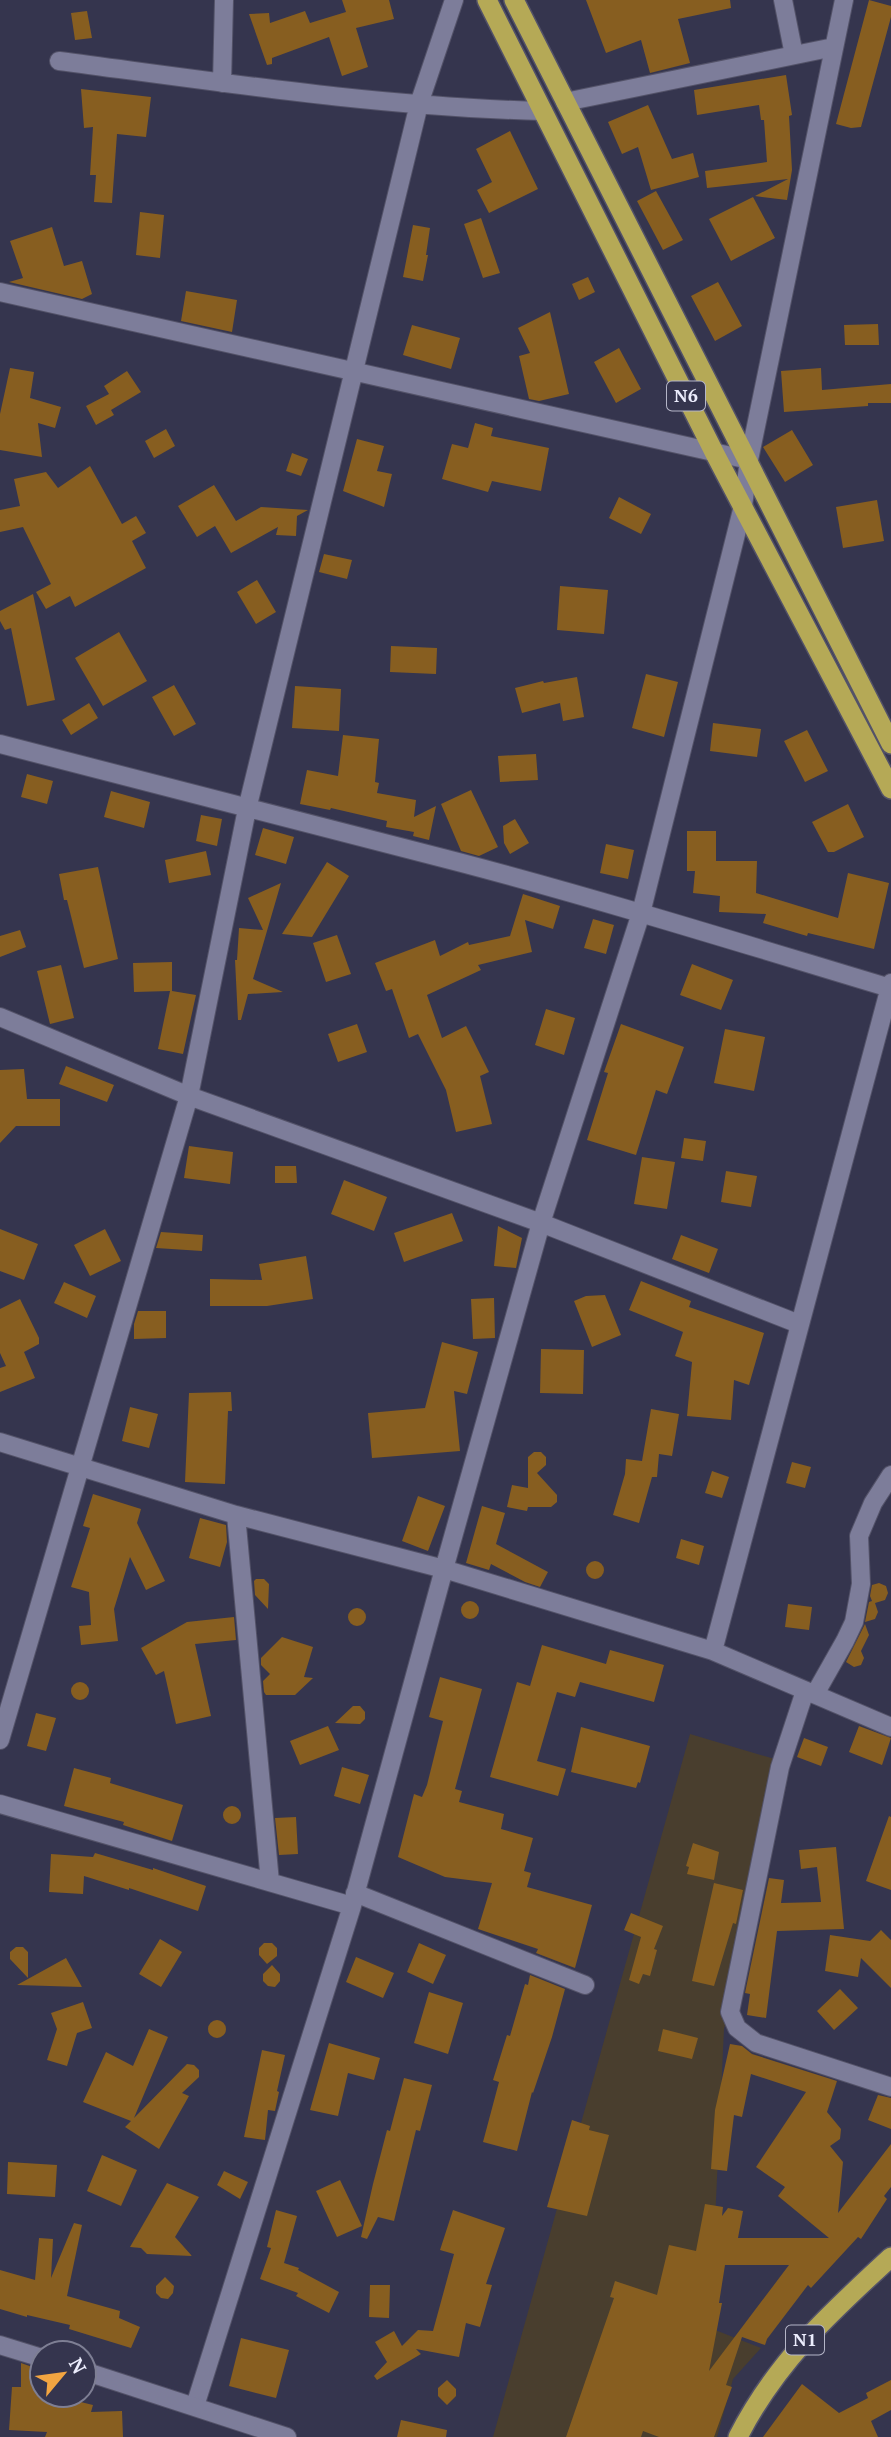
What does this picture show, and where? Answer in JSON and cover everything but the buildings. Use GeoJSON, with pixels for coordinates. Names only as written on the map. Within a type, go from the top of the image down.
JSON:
{"type":"FeatureCollection","features":[{"type":"Feature","properties":{"kind":"highway","name":"N6"},"geometry":{"type":"LineString","coordinates":[[487,0],[715,454],[891,789]]}},
{"type":"Feature","properties":{"kind":"highway","name":"N6"},"geometry":{"type":"LineString","coordinates":[[514,0],[891,744]]}},
{"type":"Feature","properties":{"kind":"highway","name":"N1"},"geometry":{"type":"LineString","coordinates":[[738,2437],[759,2397],[789,2359],[824,2319],[891,2257]]}},
{"type":"Feature","properties":{"kind":"street"},"geometry":{"type":"LineString","coordinates":[[222,83],[224,0]]}},
{"type":"Feature","properties":{"kind":"street"},"geometry":{"type":"LineString","coordinates":[[0,1740],[189,1096],[247,809],[419,104],[454,0]]}},
{"type":"Feature","properties":{"kind":"street"},"geometry":{"type":"LineString","coordinates":[[783,0],[794,55]]}},
{"type":"Feature","properties":{"kind":"street"},"geometry":{"type":"LineString","coordinates":[[195,2406],[354,1899],[541,1223],[641,913],[743,506],[749,460],[844,0]]}},
{"type":"Feature","properties":{"kind":"street"},"geometry":{"type":"LineString","coordinates":[[565,102],[834,47]]}},
{"type":"Feature","properties":{"kind":"street"},"geometry":{"type":"LineString","coordinates":[[59,61],[222,83],[419,104],[543,111]]}},
{"type":"Feature","properties":{"kind":"street"},"geometry":{"type":"LineString","coordinates":[[0,292],[749,460]]}},
{"type":"Feature","properties":{"kind":"street"},"geometry":{"type":"LineString","coordinates":[[0,744],[462,863],[890,985],[713,1651]]}},
{"type":"Feature","properties":{"kind":"street"},"geometry":{"type":"LineString","coordinates":[[0,1017],[189,1096],[541,1223],[799,1324]]}},
{"type":"Feature","properties":{"kind":"street"},"geometry":{"type":"LineString","coordinates":[[0,1442],[236,1516],[444,1569],[713,1651],[891,1727]]}},
{"type":"Feature","properties":{"kind":"street"},"geometry":{"type":"LineString","coordinates":[[891,1475],[873,1503],[859,1536],[862,1584],[854,1622],[845,1641],[810,1692],[780,1767],[730,2012],[737,2028],[756,2043],[891,2087]]}},
{"type":"Feature","properties":{"kind":"street"},"geometry":{"type":"LineString","coordinates":[[236,1516],[270,1882]]}},
{"type":"Feature","properties":{"kind":"street"},"geometry":{"type":"LineString","coordinates":[[0,1804],[270,1882],[354,1899],[585,1985]]}},
{"type":"Feature","properties":{"kind":"street"},"geometry":{"type":"LineString","coordinates":[[0,2345],[28,2354]]}},
{"type":"Feature","properties":{"kind":"street"},"geometry":{"type":"LineString","coordinates":[[98,2375],[288,2437]]}},
{"type":"Feature","properties":{"kind":"shaded area"},"geometry":{"type":"Polygon","coordinates":[[[690,1734],[788,1763],[724,2029],[710,2328],[761,2348],[733,2379],[717,2437],[493,2437],[690,1734]]]}}]}
